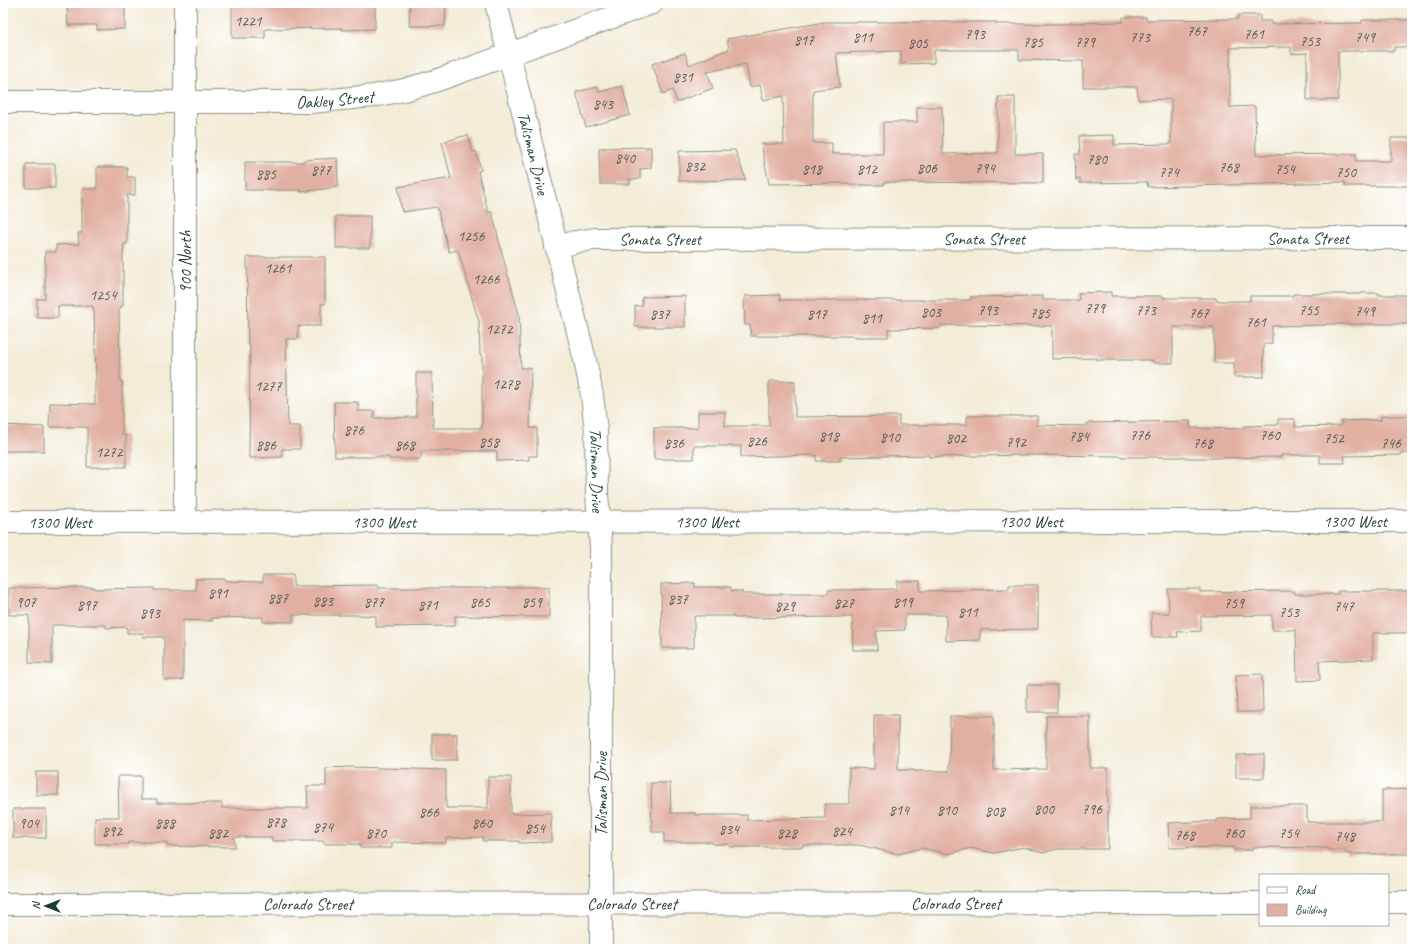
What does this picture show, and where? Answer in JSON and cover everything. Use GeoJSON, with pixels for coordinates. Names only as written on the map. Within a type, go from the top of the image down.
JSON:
{"type":"FeatureCollection","features":[{"type":"Feature","properties":{"kind":"street","name":"900 North"},"geometry":{"type":"LineString","coordinates":[[185,3],[185,522]]}},
{"type":"Feature","properties":{"kind":"street","name":"Talisman Drive"},"geometry":{"type":"LineString","coordinates":[[496,3],[510,54],[556,248],[585,360],[592,396],[596,431],[601,548],[601,949]]}},
{"type":"Feature","properties":{"kind":"street","name":"Oakley Street"},"geometry":{"type":"LineString","coordinates":[[3,102],[311,102],[373,96],[404,90],[435,81],[652,3]]}},
{"type":"Feature","properties":{"kind":"street","name":"Sonata Street"},"geometry":{"type":"LineString","coordinates":[[556,248],[575,242],[594,239],[1412,238]]}},
{"type":"Feature","properties":{"kind":"street","name":"1300 West"},"geometry":{"type":"LineString","coordinates":[[3,522],[1412,521]]}},
{"type":"Feature","properties":{"kind":"street"},"geometry":{"type":"LineString","coordinates":[[1389,902],[1412,902]]}},
{"type":"Feature","properties":{"kind":"street","name":"Colorado Street"},"geometry":{"type":"LineString","coordinates":[[3,904],[1259,903]]}},
{"type":"Feature","properties":{"kind":"building"},"geometry":{"type":"Polygon","coordinates":[[[67,3],[125,3],[125,29],[97,30],[97,25],[68,25],[67,3]]]}},
{"type":"Feature","properties":{"kind":"building"},"geometry":{"type":"Polygon","coordinates":[[[232,3],[375,3],[375,29],[265,29],[265,38],[232,38],[232,3]]]}},
{"type":"Feature","properties":{"kind":"building"},"geometry":{"type":"Polygon","coordinates":[[[410,3],[446,3],[445,26],[409,26],[410,3]]]}},
{"type":"Feature","properties":{"kind":"building"},"geometry":{"type":"Polygon","coordinates":[[[1238,15],[1260,15],[1260,21],[1271,21],[1271,24],[1362,23],[1362,20],[1412,20],[1412,47],[1394,47],[1394,51],[1338,51],[1338,100],[1307,100],[1307,53],[1291,54],[1291,47],[1230,48],[1230,107],[1255,106],[1256,155],[1356,154],[1356,161],[1391,161],[1391,138],[1412,138],[1412,186],[1345,186],[1345,182],[1148,187],[1147,182],[1080,183],[1080,179],[1076,180],[1075,154],[1080,154],[1079,136],[1114,135],[1114,145],[1171,144],[1171,99],[1138,100],[1137,87],[1083,87],[1083,61],[1019,60],[1019,50],[934,50],[934,63],[901,64],[901,51],[836,53],[840,87],[813,90],[813,143],[832,143],[832,154],[883,154],[883,122],[917,122],[917,107],[942,107],[943,154],[998,153],[998,97],[1015,97],[1015,154],[1043,154],[1043,183],[884,182],[884,185],[849,185],[849,183],[769,184],[761,144],[784,144],[783,96],[763,100],[760,85],[750,87],[746,64],[707,72],[713,88],[677,102],[673,90],[663,94],[652,64],[685,53],[689,65],[729,49],[727,39],[825,22],[996,22],[996,24],[1070,24],[1123,22],[1123,17],[1146,17],[1146,20],[1238,19],[1238,15]]]}},
{"type":"Feature","properties":{"kind":"building"},"geometry":{"type":"Polygon","coordinates":[[[622,86],[630,115],[586,127],[576,92],[598,87],[599,92],[622,86]]]}},
{"type":"Feature","properties":{"kind":"building"},"geometry":{"type":"Polygon","coordinates":[[[468,135],[473,152],[476,151],[481,170],[478,171],[488,212],[492,212],[519,314],[521,368],[531,368],[530,428],[537,428],[537,456],[529,456],[529,460],[497,461],[497,451],[421,451],[421,459],[389,459],[389,457],[335,457],[334,402],[358,402],[358,411],[374,411],[374,418],[416,417],[416,373],[432,373],[433,428],[482,428],[482,355],[480,355],[479,322],[458,250],[449,252],[437,207],[402,212],[398,187],[451,178],[442,142],[468,135]]]}},
{"type":"Feature","properties":{"kind":"building"},"geometry":{"type":"Polygon","coordinates":[[[651,147],[651,168],[640,169],[640,179],[630,179],[630,184],[600,184],[599,148],[651,147]]]}},
{"type":"Feature","properties":{"kind":"building"},"geometry":{"type":"Polygon","coordinates":[[[735,150],[746,180],[679,181],[679,151],[735,150]]]}},
{"type":"Feature","properties":{"kind":"building"},"geometry":{"type":"Polygon","coordinates":[[[337,158],[338,187],[301,192],[301,190],[245,190],[245,162],[304,162],[304,160],[337,158]]]}},
{"type":"Feature","properties":{"kind":"building"},"geometry":{"type":"Polygon","coordinates":[[[26,164],[55,164],[55,188],[26,188],[26,164]]]}},
{"type":"Feature","properties":{"kind":"building"},"geometry":{"type":"Polygon","coordinates":[[[97,167],[127,167],[127,177],[135,177],[135,195],[127,195],[127,244],[124,244],[123,256],[123,306],[119,309],[120,381],[122,381],[122,435],[126,435],[126,467],[87,467],[87,427],[49,427],[50,403],[95,404],[96,381],[93,306],[58,306],[58,318],[37,318],[37,299],[45,299],[45,252],[56,252],[56,245],[79,244],[78,233],[82,233],[82,189],[97,189],[97,167]]]}},
{"type":"Feature","properties":{"kind":"building"},"geometry":{"type":"Polygon","coordinates":[[[336,216],[370,216],[370,248],[336,248],[336,216]]]}},
{"type":"Feature","properties":{"kind":"building"},"geometry":{"type":"Polygon","coordinates":[[[247,257],[325,257],[325,304],[321,304],[321,326],[298,326],[298,339],[286,339],[288,426],[300,426],[300,449],[282,449],[282,457],[249,458],[250,345],[248,345],[247,257]]]}},
{"type":"Feature","properties":{"kind":"building"},"geometry":{"type":"Polygon","coordinates":[[[1111,292],[1111,296],[1216,298],[1216,301],[1250,301],[1250,296],[1293,296],[1293,294],[1379,293],[1379,295],[1412,295],[1412,324],[1326,324],[1272,326],[1272,344],[1263,344],[1264,377],[1234,377],[1234,363],[1214,363],[1214,327],[1173,327],[1173,363],[1153,363],[1153,360],[1097,360],[1097,358],[1052,359],[1052,326],[941,325],[941,328],[888,329],[888,337],[856,337],[751,336],[750,325],[745,325],[745,296],[780,295],[780,300],[971,300],[971,297],[1043,296],[1043,300],[1079,300],[1078,293],[1111,292]]]}},
{"type":"Feature","properties":{"kind":"building"},"geometry":{"type":"Polygon","coordinates":[[[685,296],[685,327],[635,327],[635,306],[642,306],[642,297],[685,296]]]}},
{"type":"Feature","properties":{"kind":"building"},"geometry":{"type":"Polygon","coordinates":[[[769,381],[795,381],[795,417],[899,416],[899,425],[967,425],[967,416],[1037,416],[1037,425],[1087,426],[1087,423],[1190,421],[1190,428],[1244,429],[1244,426],[1278,425],[1278,419],[1295,419],[1295,427],[1341,426],[1341,421],[1381,420],[1381,416],[1412,416],[1412,453],[1401,453],[1401,455],[1344,456],[1345,463],[1320,463],[1320,455],[1185,458],[1027,455],[929,457],[929,455],[840,457],[840,461],[816,461],[816,455],[741,457],[741,446],[694,446],[694,459],[654,459],[654,428],[698,428],[698,412],[725,412],[725,426],[769,426],[769,381]]]}},
{"type":"Feature","properties":{"kind":"building"},"geometry":{"type":"Polygon","coordinates":[[[3,425],[44,427],[44,451],[3,451],[3,425]]]}},
{"type":"Feature","properties":{"kind":"building"},"geometry":{"type":"Polygon","coordinates":[[[263,575],[293,575],[293,586],[378,585],[378,588],[549,587],[549,617],[455,616],[455,626],[376,627],[376,616],[358,615],[293,615],[293,622],[263,622],[263,617],[212,618],[212,621],[183,620],[183,680],[164,680],[164,637],[143,637],[143,633],[127,633],[127,627],[106,628],[106,625],[52,625],[52,664],[29,663],[29,615],[9,615],[9,588],[94,587],[94,589],[154,588],[154,590],[196,590],[196,579],[225,579],[225,581],[263,582],[263,575]]]}},
{"type":"Feature","properties":{"kind":"building"},"geometry":{"type":"Polygon","coordinates":[[[897,581],[920,581],[920,591],[1009,589],[1009,585],[1038,585],[1038,629],[980,630],[980,640],[946,641],[946,615],[905,615],[905,630],[876,631],[877,650],[853,650],[852,617],[734,618],[734,616],[694,616],[694,648],[662,648],[661,584],[695,583],[695,587],[731,587],[731,591],[742,591],[742,594],[828,594],[828,590],[897,589],[897,581]]]}},
{"type":"Feature","properties":{"kind":"building"},"geometry":{"type":"Polygon","coordinates":[[[1168,589],[1200,589],[1200,592],[1294,591],[1295,594],[1338,594],[1338,591],[1412,591],[1412,633],[1373,633],[1373,659],[1319,661],[1320,680],[1297,681],[1296,630],[1272,630],[1272,615],[1201,616],[1201,631],[1177,632],[1178,637],[1152,637],[1151,613],[1169,613],[1168,589]]]}},
{"type":"Feature","properties":{"kind":"building"},"geometry":{"type":"Polygon","coordinates":[[[1262,674],[1263,712],[1237,712],[1236,675],[1262,674]]]}},
{"type":"Feature","properties":{"kind":"building"},"geometry":{"type":"Polygon","coordinates":[[[1027,685],[1057,685],[1057,712],[1027,712],[1027,685]]]}},
{"type":"Feature","properties":{"kind":"building"},"geometry":{"type":"Polygon","coordinates":[[[874,715],[898,715],[898,770],[914,771],[949,771],[950,716],[994,716],[994,770],[1046,769],[1046,716],[1090,716],[1090,768],[1108,768],[1108,849],[1057,849],[1043,853],[1024,847],[994,853],[971,848],[948,854],[922,848],[898,854],[859,845],[729,847],[729,844],[712,844],[712,842],[664,842],[664,832],[652,832],[651,783],[670,783],[671,813],[695,813],[695,815],[747,815],[747,820],[825,818],[825,804],[849,804],[849,768],[874,769],[874,715]]]}},
{"type":"Feature","properties":{"kind":"building"},"geometry":{"type":"Polygon","coordinates":[[[432,734],[457,734],[457,760],[432,760],[432,734]]]}},
{"type":"Feature","properties":{"kind":"building"},"geometry":{"type":"Polygon","coordinates":[[[1264,754],[1264,778],[1236,778],[1236,755],[1264,754]]]}},
{"type":"Feature","properties":{"kind":"building"},"geometry":{"type":"Polygon","coordinates":[[[351,767],[446,770],[446,808],[488,808],[488,777],[511,777],[511,814],[551,813],[551,842],[519,843],[519,841],[483,841],[483,837],[446,838],[446,843],[392,842],[392,848],[360,848],[360,844],[324,844],[324,841],[272,841],[272,837],[234,837],[235,847],[167,846],[167,842],[95,844],[95,817],[119,817],[118,776],[141,776],[141,799],[157,799],[157,803],[222,803],[222,808],[308,808],[307,786],[326,786],[326,768],[351,767]]]}},
{"type":"Feature","properties":{"kind":"building"},"geometry":{"type":"Polygon","coordinates":[[[36,772],[58,772],[58,795],[36,795],[36,772]]]}},
{"type":"Feature","properties":{"kind":"building"},"geometry":{"type":"Polygon","coordinates":[[[1412,789],[1412,854],[1346,854],[1346,850],[1328,850],[1328,848],[1252,847],[1252,850],[1234,850],[1234,847],[1169,848],[1168,823],[1250,818],[1250,806],[1307,806],[1307,822],[1382,822],[1382,790],[1412,789]]]}},
{"type":"Feature","properties":{"kind":"building"},"geometry":{"type":"Polygon","coordinates":[[[13,809],[46,809],[46,838],[13,838],[13,809]]]}}]}
